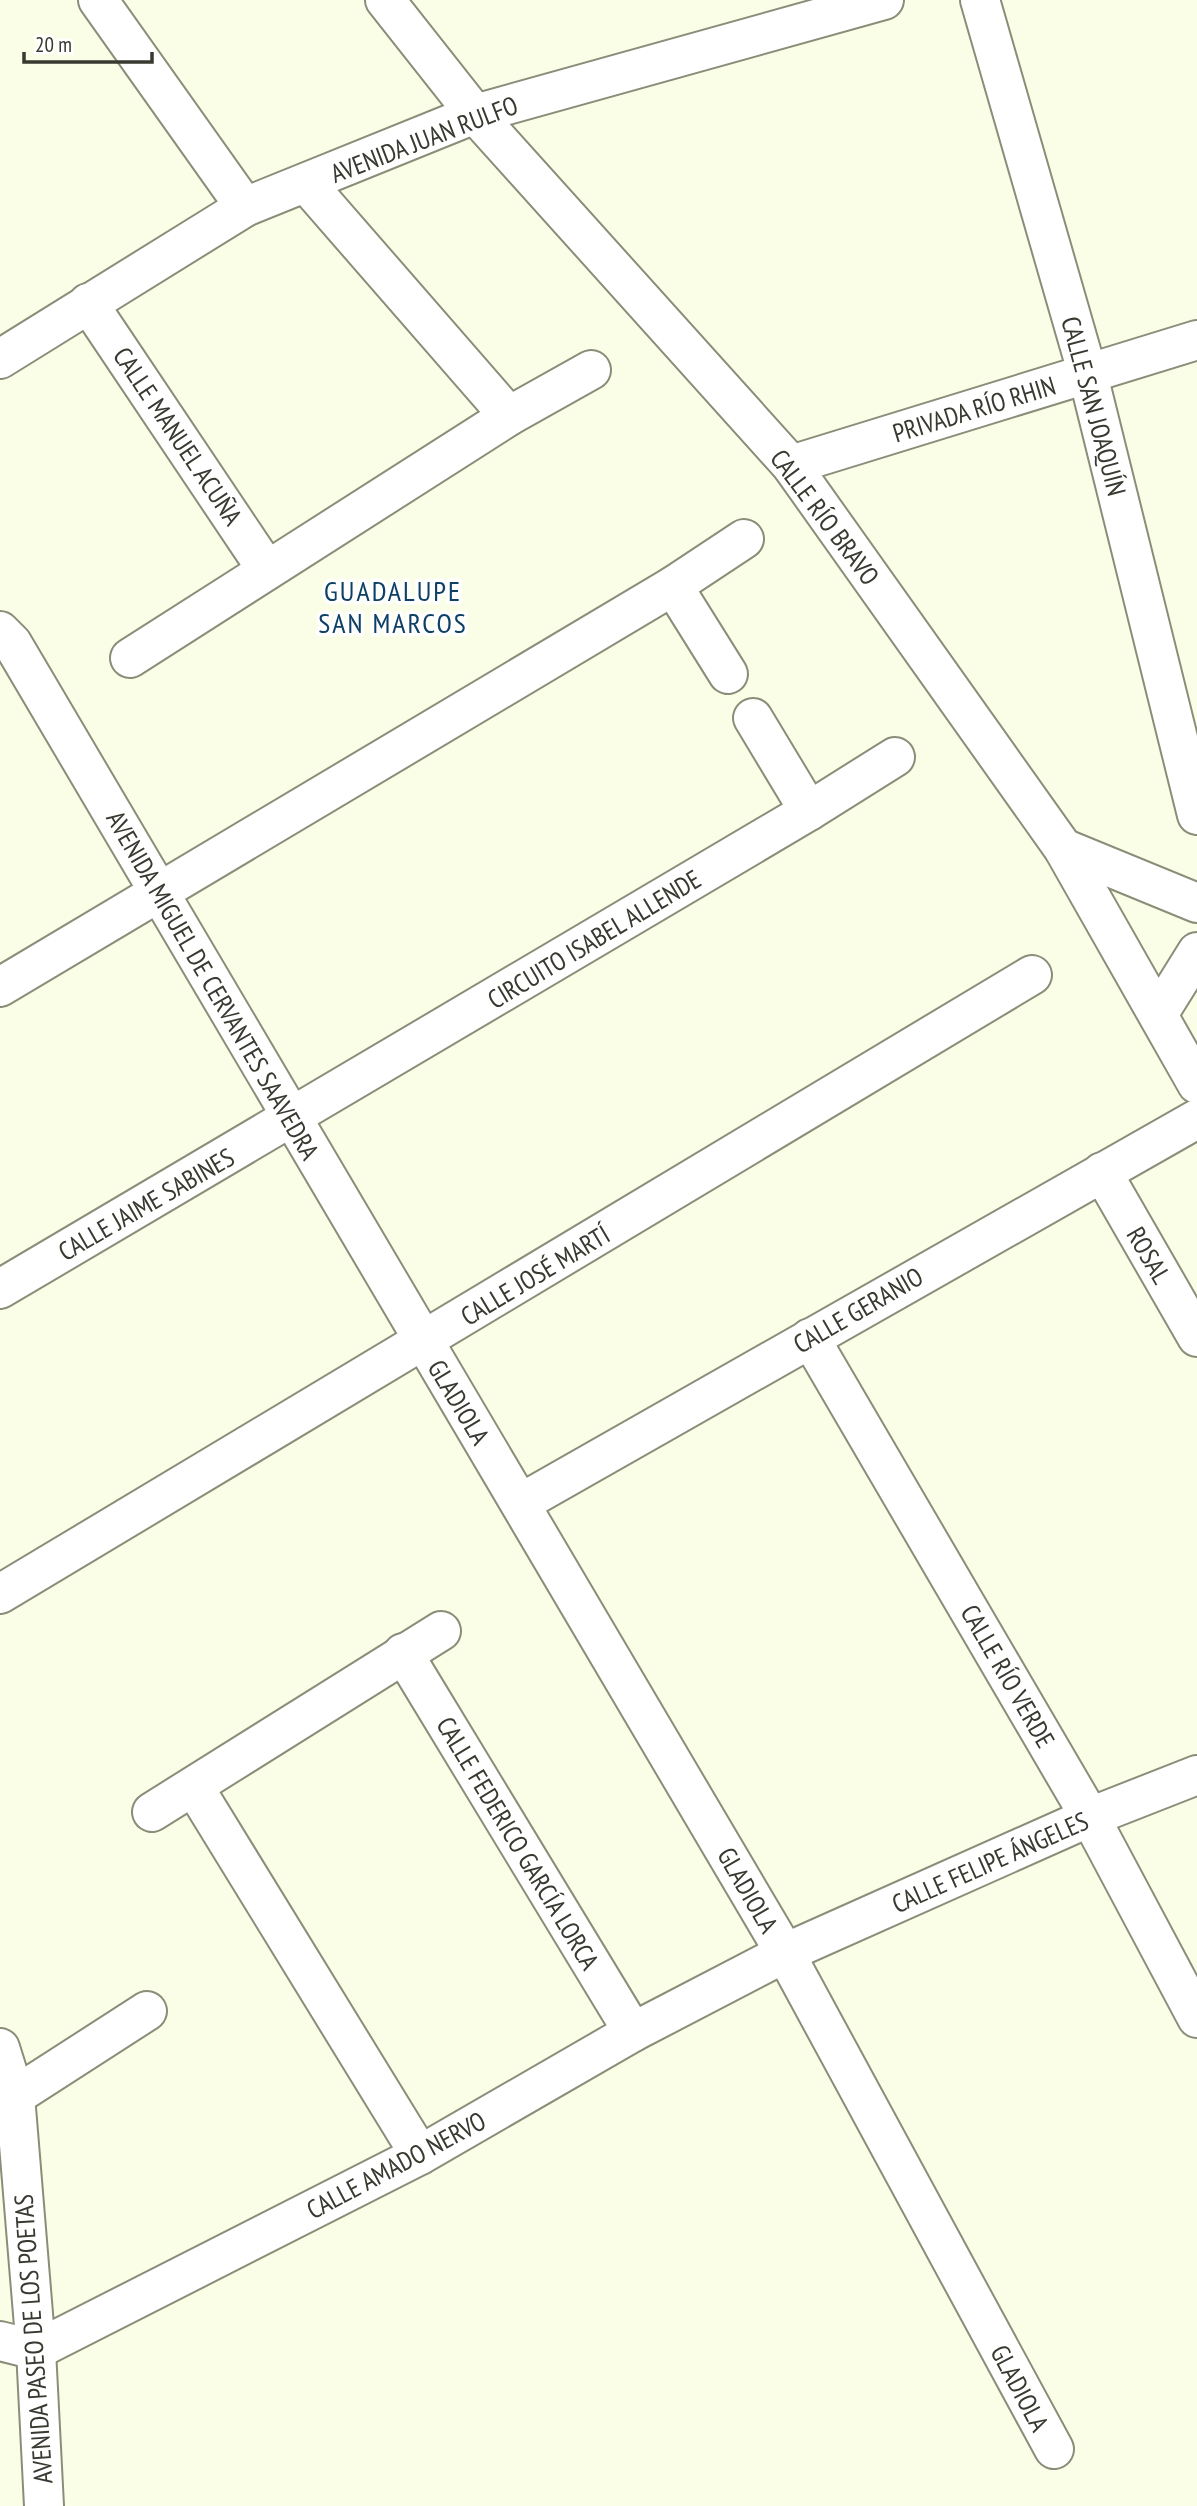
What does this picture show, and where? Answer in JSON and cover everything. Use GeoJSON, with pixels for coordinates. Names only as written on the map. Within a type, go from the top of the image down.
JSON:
{"type":"FeatureCollection","features":[{"type":"Feature","properties":{"kind":"street"},"geometry":{"type":"LineString","coordinates":[[98,0],[245,207]]}},
{"type":"Feature","properties":{"kind":"street","name":"CALLE RÍO BRAVO"},"geometry":{"type":"LineString","coordinates":[[385,0],[475,114],[791,465],[1063,848],[1197,1084]]}},
{"type":"Feature","properties":{"kind":"street","name":"AVENIDA JUAN RULFO"},"geometry":{"type":"LineString","coordinates":[[0,359],[245,207],[475,114],[785,14],[884,0]]}},
{"type":"Feature","properties":{"kind":"street","name":"CALLE SAN JOAQUÍN"},"geometry":{"type":"LineString","coordinates":[[980,0],[1088,375],[1197,815]]}},
{"type":"Feature","properties":{"kind":"street"},"geometry":{"type":"LineString","coordinates":[[306,184],[509,416]]}},
{"type":"Feature","properties":{"kind":"street","name":"CALLE MANUEL ACUÑA"},"geometry":{"type":"LineString","coordinates":[[88,303],[267,570]]}},
{"type":"Feature","properties":{"kind":"street","name":"PRIVADA RÍO RHIN"},"geometry":{"type":"LineString","coordinates":[[791,465],[1197,340]]}},
{"type":"Feature","properties":{"kind":"street"},"geometry":{"type":"LineString","coordinates":[[130,658],[509,416],[591,370]]}},
{"type":"Feature","properties":{"kind":"street"},"geometry":{"type":"LineString","coordinates":[[0,987],[673,586],[744,539]]}},
{"type":"Feature","properties":{"kind":"street"},"geometry":{"type":"LineString","coordinates":[[673,586],[728,674]]}},
{"type":"Feature","properties":{"kind":"street","name":"AVENIDA MIGUEL DE CERVANTES SAAVEDRA"},"geometry":{"type":"LineString","coordinates":[[0,631],[12,643],[423,1343]]}},
{"type":"Feature","properties":{"kind":"street"},"geometry":{"type":"LineString","coordinates":[[752,718],[809,811]]}},
{"type":"Feature","properties":{"kind":"street","name":"CIRCUITO ISABEL ALLENDE"},"geometry":{"type":"LineString","coordinates":[[291,1119],[809,811],[895,757]]}},
{"type":"Feature","properties":{"kind":"street"},"geometry":{"type":"LineString","coordinates":[[1063,848],[1197,903]]}},
{"type":"Feature","properties":{"kind":"street"},"geometry":{"type":"LineString","coordinates":[[1159,1013],[1197,952]]}},
{"type":"Feature","properties":{"kind":"street","name":"CALLE JOSÉ MARTÍ"},"geometry":{"type":"LineString","coordinates":[[0,1594],[423,1343],[1032,975]]}},
{"type":"Feature","properties":{"kind":"street","name":"CALLE JAIME SABINES"},"geometry":{"type":"LineString","coordinates":[[0,1289],[291,1119]]}},
{"type":"Feature","properties":{"kind":"street","name":"CALLE GERANIO"},"geometry":{"type":"LineString","coordinates":[[521,1503],[1197,1119]]}},
{"type":"Feature","properties":{"kind":"street","name":"ROSAL"},"geometry":{"type":"LineString","coordinates":[[1102,1172],[1197,1337]]}},
{"type":"Feature","properties":{"kind":"street","name":"CALLE RÍO VERDE"},"geometry":{"type":"LineString","coordinates":[[810,1338],[1090,1817],[1197,2018]]}},
{"type":"Feature","properties":{"kind":"street","name":"GLADIOLA"},"geometry":{"type":"LineString","coordinates":[[423,1343],[521,1503],[785,1953],[1054,2449]]}},
{"type":"Feature","properties":{"kind":"street"},"geometry":{"type":"LineString","coordinates":[[152,1812],[440,1631]]}},
{"type":"Feature","properties":{"kind":"street","name":"CALLE FEDERICO GARCÍA LORCA"},"geometry":{"type":"LineString","coordinates":[[402,1653],[633,2032]]}},
{"type":"Feature","properties":{"kind":"street","name":"CALLE FELIPE ÁNGELES"},"geometry":{"type":"LineString","coordinates":[[785,1953],[1090,1817],[1197,1775]]}},
{"type":"Feature","properties":{"kind":"street"},"geometry":{"type":"LineString","coordinates":[[194,1787],[420,2155]]}},
{"type":"Feature","properties":{"kind":"street","name":"CALLE AMADO NERVO"},"geometry":{"type":"LineString","coordinates":[[18,2346],[420,2155],[633,2032],[785,1953]]}},
{"type":"Feature","properties":{"kind":"street"},"geometry":{"type":"LineString","coordinates":[[15,2096],[147,2011]]}},
{"type":"Feature","properties":{"kind":"street","name":"AVENIDA PASEO DE LOS POETAS"},"geometry":{"type":"LineString","coordinates":[[0,2048],[15,2096],[18,2346],[44,2506]]}},
{"type":"Feature","properties":{"kind":"district","name":"GUADALUPE SAN MARCOS"},"geometry":{"type":"Point","coordinates":[393,606]}}]}
